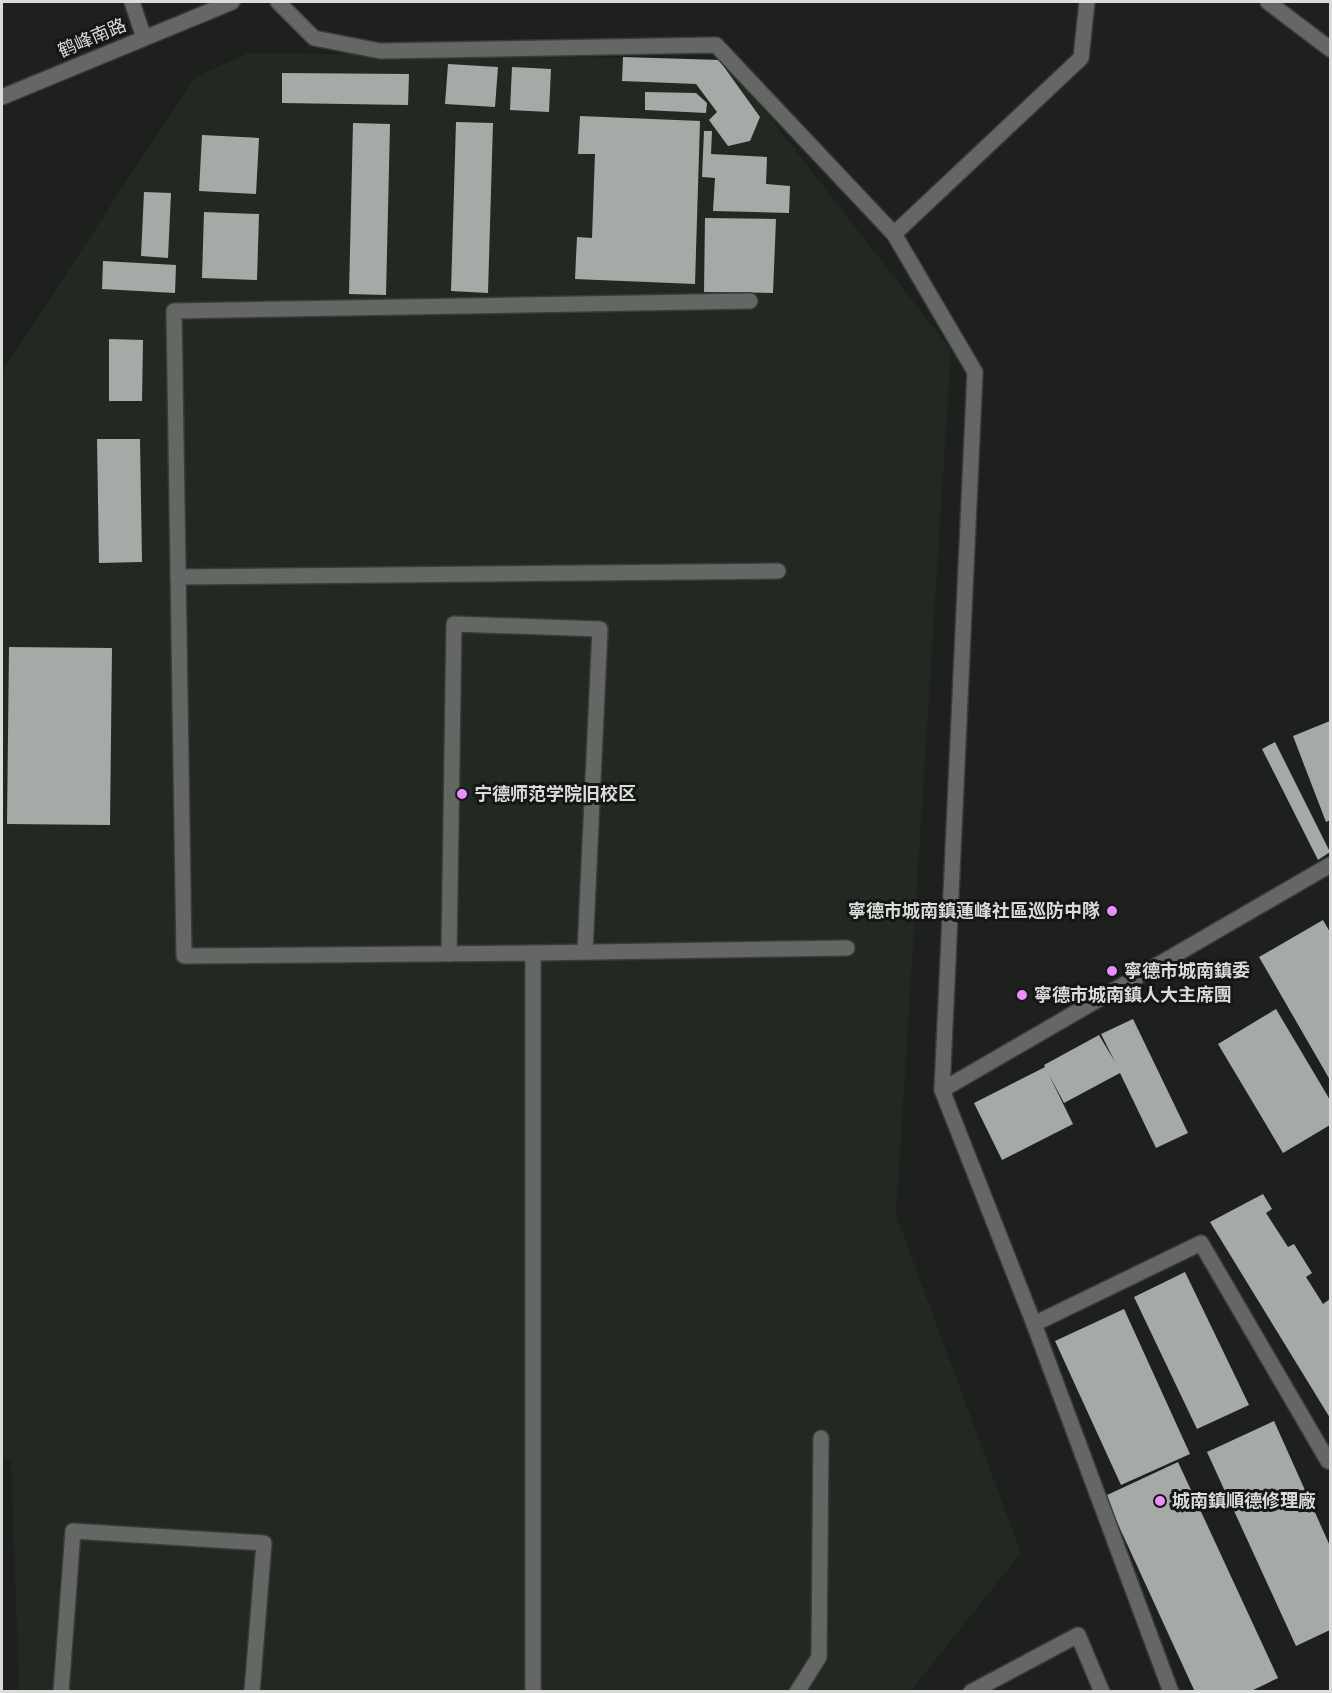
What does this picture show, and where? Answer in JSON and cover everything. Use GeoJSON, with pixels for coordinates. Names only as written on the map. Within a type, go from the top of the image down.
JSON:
{"type":"FeatureCollection","features":[{"type":"Feature","properties":{"kind":"street"},"geometry":{"type":"LineString","coordinates":[[132,2],[144,38]]}},
{"type":"Feature","properties":{"kind":"street","name":"鹤峰南路"},"geometry":{"type":"LineString","coordinates":[[2,97],[232,2]]}},
{"type":"Feature","properties":{"kind":"street"},"geometry":{"type":"LineString","coordinates":[[278,2],[314,38],[380,51],[716,45],[894,234],[975,372],[942,1089],[1034,1324],[1171,1692]]}},
{"type":"Feature","properties":{"kind":"street"},"geometry":{"type":"LineString","coordinates":[[894,234],[1081,57],[1087,2]]}},
{"type":"Feature","properties":{"kind":"street"},"geometry":{"type":"LineString","coordinates":[[1268,2],[1330,49]]}},
{"type":"Feature","properties":{"kind":"street"},"geometry":{"type":"LineString","coordinates":[[750,302],[174,311],[184,956],[847,948]]}},
{"type":"Feature","properties":{"kind":"street"},"geometry":{"type":"LineString","coordinates":[[178,577],[778,571]]}},
{"type":"Feature","properties":{"kind":"street"},"geometry":{"type":"LineString","coordinates":[[449,954],[454,624],[600,629],[585,952]]}},
{"type":"Feature","properties":{"kind":"street"},"geometry":{"type":"LineString","coordinates":[[942,1089],[1330,865]]}},
{"type":"Feature","properties":{"kind":"street"},"geometry":{"type":"LineString","coordinates":[[533,953],[533,1692]]}},
{"type":"Feature","properties":{"kind":"street"},"geometry":{"type":"LineString","coordinates":[[1034,1324],[1201,1243],[1328,1461]]}},
{"type":"Feature","properties":{"kind":"street"},"geometry":{"type":"LineString","coordinates":[[797,1692],[819,1657],[821,1438]]}},
{"type":"Feature","properties":{"kind":"street"},"geometry":{"type":"LineString","coordinates":[[61,1692],[73,1530],[264,1543],[252,1692]]}},
{"type":"Feature","properties":{"kind":"street"},"geometry":{"type":"LineString","coordinates":[[971,1692],[1078,1635],[1102,1692]]}},
{"type":"Feature","properties":{"kind":"shaded area","name":"宁德师范学院旧校区"},"geometry":{"type":"Polygon","coordinates":[[[248,53],[724,59],[951,350],[896,1215],[1021,1553],[911,1691],[19,1691],[11,1459],[2,1458],[2,372],[194,78],[248,53]]]}},
{"type":"Feature","properties":{"kind":"building"},"geometry":{"type":"Polygon","coordinates":[[[623,57],[719,60],[760,117],[750,141],[728,146],[709,120],[717,112],[696,84],[622,81],[623,57]]]}},
{"type":"Feature","properties":{"kind":"building"},"geometry":{"type":"Polygon","coordinates":[[[448,64],[498,67],[495,107],[445,104],[448,64]]]}},
{"type":"Feature","properties":{"kind":"building"},"geometry":{"type":"Polygon","coordinates":[[[512,67],[551,69],[549,112],[510,110],[512,67]]]}},
{"type":"Feature","properties":{"kind":"building"},"geometry":{"type":"Polygon","coordinates":[[[282,73],[409,74],[408,105],[282,103],[282,73]]]}},
{"type":"Feature","properties":{"kind":"building"},"geometry":{"type":"Polygon","coordinates":[[[645,92],[696,93],[707,103],[706,113],[645,110],[645,92]]]}},
{"type":"Feature","properties":{"kind":"building"},"geometry":{"type":"Polygon","coordinates":[[[580,116],[700,121],[695,284],[575,279],[577,237],[592,238],[595,154],[578,154],[580,116]]]}},
{"type":"Feature","properties":{"kind":"building"},"geometry":{"type":"Polygon","coordinates":[[[456,122],[493,123],[488,293],[451,291],[456,122]]]}},
{"type":"Feature","properties":{"kind":"building"},"geometry":{"type":"Polygon","coordinates":[[[353,123],[390,124],[386,295],[349,294],[353,123]]]}},
{"type":"Feature","properties":{"kind":"building"},"geometry":{"type":"Polygon","coordinates":[[[704,131],[712,131],[711,154],[767,157],[766,184],[790,186],[789,213],[713,211],[715,178],[702,177],[704,131]]]}},
{"type":"Feature","properties":{"kind":"building"},"geometry":{"type":"Polygon","coordinates":[[[202,135],[259,138],[256,194],[199,191],[202,135]]]}},
{"type":"Feature","properties":{"kind":"building"},"geometry":{"type":"Polygon","coordinates":[[[144,192],[171,193],[168,258],[141,256],[144,192]]]}},
{"type":"Feature","properties":{"kind":"building"},"geometry":{"type":"Polygon","coordinates":[[[204,212],[259,214],[257,280],[202,278],[204,212]]]}},
{"type":"Feature","properties":{"kind":"building"},"geometry":{"type":"Polygon","coordinates":[[[705,218],[776,219],[773,293],[704,292],[705,218]]]}},
{"type":"Feature","properties":{"kind":"building"},"geometry":{"type":"Polygon","coordinates":[[[103,261],[176,265],[175,293],[102,289],[103,261]]]}},
{"type":"Feature","properties":{"kind":"building"},"geometry":{"type":"Polygon","coordinates":[[[109,339],[143,340],[142,401],[109,401],[109,339]]]}},
{"type":"Feature","properties":{"kind":"building"},"geometry":{"type":"Polygon","coordinates":[[[97,439],[140,439],[142,562],[99,563],[97,439]]]}},
{"type":"Feature","properties":{"kind":"building"},"geometry":{"type":"Polygon","coordinates":[[[9,647],[112,648],[110,825],[7,824],[9,647]]]}},
{"type":"Feature","properties":{"kind":"building"},"geometry":{"type":"Polygon","coordinates":[[[1330,721],[1330,820],[1326,822],[1293,736],[1330,721]]]}},
{"type":"Feature","properties":{"kind":"building"},"geometry":{"type":"Polygon","coordinates":[[[1275,742],[1330,852],[1318,860],[1262,749],[1275,742]]]}},
{"type":"Feature","properties":{"kind":"building"},"geometry":{"type":"Polygon","coordinates":[[[1323,920],[1330,932],[1330,1080],[1259,957],[1323,920]]]}},
{"type":"Feature","properties":{"kind":"building"},"geometry":{"type":"Polygon","coordinates":[[[1276,1009],[1330,1100],[1330,1125],[1283,1153],[1218,1044],[1276,1009]]]}},
{"type":"Feature","properties":{"kind":"building"},"geometry":{"type":"Polygon","coordinates":[[[1133,1019],[1188,1133],[1156,1148],[1120,1073],[1064,1103],[1048,1073],[1073,1124],[1002,1160],[974,1103],[1045,1067],[1044,1065],[1099,1035],[1115,1062],[1101,1034],[1133,1019]]]}},
{"type":"Feature","properties":{"kind":"building"},"geometry":{"type":"Polygon","coordinates":[[[1263,1194],[1272,1209],[1266,1213],[1288,1247],[1294,1244],[1312,1273],[1306,1277],[1323,1304],[1330,1299],[1330,1418],[1210,1222],[1263,1194]]]}},
{"type":"Feature","properties":{"kind":"building"},"geometry":{"type":"Polygon","coordinates":[[[1185,1272],[1249,1405],[1197,1429],[1134,1297],[1185,1272]]]}},
{"type":"Feature","properties":{"kind":"building"},"geometry":{"type":"Polygon","coordinates":[[[1124,1309],[1190,1454],[1121,1485],[1055,1341],[1124,1309]]]}},
{"type":"Feature","properties":{"kind":"building"},"geometry":{"type":"Polygon","coordinates":[[[1274,1421],[1330,1546],[1330,1630],[1296,1646],[1207,1452],[1274,1421]]]}},
{"type":"Feature","properties":{"kind":"building"},"geometry":{"type":"Polygon","coordinates":[[[1178,1462],[1278,1678],[1249,1692],[1195,1692],[1105,1496],[1178,1462]]]}},
{"type":"Feature","properties":{"kind":"place","name":"宁德师范学院旧校区"},"geometry":{"type":"Point","coordinates":[462,794]}},
{"type":"Feature","properties":{"kind":"place","name":"寧德市城南鎮蓮峰社區巡防中隊"},"geometry":{"type":"Point","coordinates":[1112,911]}},
{"type":"Feature","properties":{"kind":"place","name":"寧德市城南鎮委"},"geometry":{"type":"Point","coordinates":[1112,971]}},
{"type":"Feature","properties":{"kind":"place","name":"寧德市城南鎮人大主席團"},"geometry":{"type":"Point","coordinates":[1022,995]}},
{"type":"Feature","properties":{"kind":"place","name":"城南鎮順德修理廠"},"geometry":{"type":"Point","coordinates":[1160,1501]}}]}
